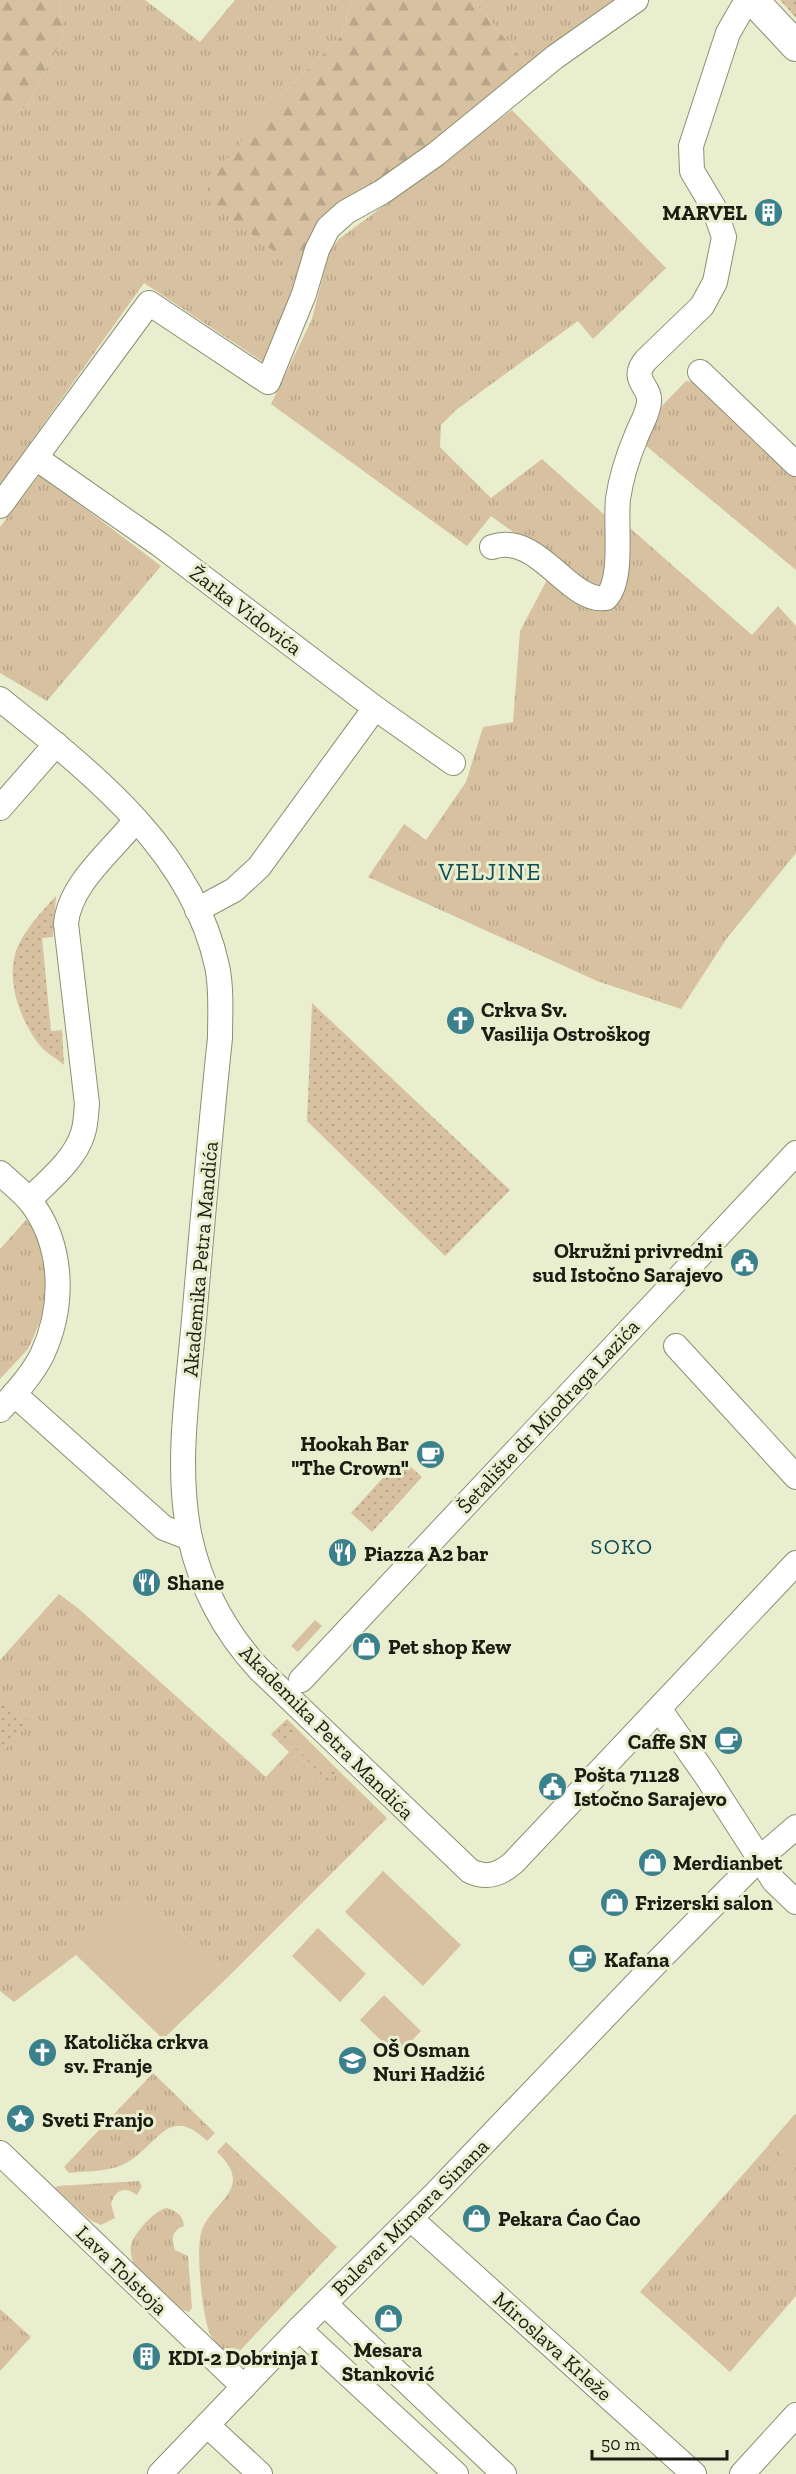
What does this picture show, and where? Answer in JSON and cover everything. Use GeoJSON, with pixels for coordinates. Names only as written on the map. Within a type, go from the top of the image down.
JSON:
{"type":"FeatureCollection","features":[{"type":"Feature","properties":{"kind":"main road"},"geometry":{"type":"LineString","coordinates":[[753,0],[796,46]]}},
{"type":"Feature","properties":{"kind":"street"},"geometry":{"type":"LineString","coordinates":[[0,506],[149,303],[268,382],[304,294],[317,250],[327,228],[436,154],[555,57],[636,0]]}},
{"type":"Feature","properties":{"kind":"street"},"geometry":{"type":"LineString","coordinates":[[492,547],[500,544],[523,548],[595,598],[606,598],[611,593],[616,574],[616,529],[620,487],[650,398],[641,383],[640,371],[646,360],[702,306],[709,295],[720,263],[723,246],[722,228],[706,193],[692,171],[691,146],[728,33],[747,0]]}},
{"type":"Feature","properties":{"kind":"street"},"geometry":{"type":"LineString","coordinates":[[700,372],[796,464]]}},
{"type":"Feature","properties":{"kind":"street","name":"Žarka Vidovića"},"geometry":{"type":"LineString","coordinates":[[36,458],[159,544],[375,708],[453,764]]}},
{"type":"Feature","properties":{"kind":"street","name":"Akademika Petra Mandića"},"geometry":{"type":"LineString","coordinates":[[0,699],[56,744],[154,839],[191,895],[217,966],[221,999],[220,1038],[183,1459],[184,1501],[190,1538],[202,1578],[212,1602],[234,1640],[249,1658],[411,1816],[475,1874],[490,1876],[513,1863],[660,1710],[796,1563]]}},
{"type":"Feature","properties":{"kind":"street"},"geometry":{"type":"LineString","coordinates":[[197,910],[234,890],[259,867],[375,708]]}},
{"type":"Feature","properties":{"kind":"street"},"geometry":{"type":"LineString","coordinates":[[0,808],[56,744]]}},
{"type":"Feature","properties":{"kind":"street"},"geometry":{"type":"LineString","coordinates":[[29,1200],[61,1169],[78,1144],[86,1120],[87,1104],[66,924],[69,904],[79,887],[136,820]]}},
{"type":"Feature","properties":{"kind":"street","name":"Šetalište dr Miodraga Lazića"},"geometry":{"type":"LineString","coordinates":[[301,1680],[796,1153]]}},
{"type":"Feature","properties":{"kind":"street"},"geometry":{"type":"LineString","coordinates":[[0,1173],[29,1200],[48,1231],[58,1278],[57,1299],[50,1336],[41,1356],[7,1402],[164,1528],[190,1538]]}},
{"type":"Feature","properties":{"kind":"street"},"geometry":{"type":"LineString","coordinates":[[676,1346],[796,1477]]}},
{"type":"Feature","properties":{"kind":"street"},"geometry":{"type":"LineString","coordinates":[[660,1710],[707,1777],[774,1881],[796,1902]]}},
{"type":"Feature","properties":{"kind":"street","name":"Bulevar Mimara Sinana"},"geometry":{"type":"LineString","coordinates":[[160,2474],[299,2329],[411,2219],[660,1959],[759,1859],[796,1827]]}},
{"type":"Feature","properties":{"kind":"street","name":"Lava Tolstoja"},"geometry":{"type":"LineString","coordinates":[[0,2153],[244,2387]]}},
{"type":"Feature","properties":{"kind":"street","name":"Miroslava Krleže"},"geometry":{"type":"LineString","coordinates":[[411,2219],[694,2474]]}},
{"type":"Feature","properties":{"kind":"street"},"geometry":{"type":"LineString","coordinates":[[325,2304],[504,2474]]}},
{"type":"Feature","properties":{"kind":"street"},"geometry":{"type":"LineString","coordinates":[[299,2329],[456,2474]]}},
{"type":"Feature","properties":{"kind":"street"},"geometry":{"type":"LineString","coordinates":[[742,2474],[796,2415]]}},
{"type":"Feature","properties":{"kind":"street"},"geometry":{"type":"LineString","coordinates":[[207,2425],[260,2474]]}},
{"type":"Feature","properties":{"kind":"green space"},"geometry":{"type":"Polygon","coordinates":[[[0,0],[60,0],[63,37],[27,106],[0,123],[0,0]]]}},
{"type":"Feature","properties":{"kind":"green space"},"geometry":{"type":"Polygon","coordinates":[[[60,0],[145,0],[200,42],[235,0],[353,0],[340,37],[278,99],[307,252],[263,362],[144,283],[0,485],[0,123],[27,106],[63,37],[60,0]]]}},
{"type":"Feature","properties":{"kind":"green space"},"geometry":{"type":"Polygon","coordinates":[[[353,0],[473,0],[528,66],[307,252],[284,259],[204,197],[217,170],[278,99],[340,37],[353,0]]]}},
{"type":"Feature","properties":{"kind":"green space"},"geometry":{"type":"Polygon","coordinates":[[[473,0],[620,0],[528,66],[473,0]]]}},
{"type":"Feature","properties":{"kind":"green space"},"geometry":{"type":"Polygon","coordinates":[[[780,0],[796,0],[796,18],[780,0]]]}},
{"type":"Feature","properties":{"kind":"green space"},"geometry":{"type":"Polygon","coordinates":[[[512,110],[666,268],[593,339],[578,321],[456,410],[441,425],[440,447],[491,498],[542,459],[607,517],[609,575],[601,591],[556,563],[491,516],[467,546],[271,404],[312,319],[329,252],[339,239],[512,110]]]}},
{"type":"Feature","properties":{"kind":"green space"},"geometry":{"type":"Polygon","coordinates":[[[686,381],[695,382],[796,477],[796,570],[645,445],[657,411],[686,381]]]}},
{"type":"Feature","properties":{"kind":"green space"},"geometry":{"type":"Polygon","coordinates":[[[40,474],[161,566],[47,701],[0,673],[0,527],[40,474]]]}},
{"type":"Feature","properties":{"kind":"green space"},"geometry":{"type":"Polygon","coordinates":[[[623,522],[752,635],[778,606],[796,626],[796,853],[727,938],[681,1009],[597,981],[368,877],[404,824],[426,840],[466,782],[483,727],[513,722],[520,631],[548,578],[596,608],[623,522]]]}},
{"type":"Feature","properties":{"kind":"green space"},"geometry":{"type":"Polygon","coordinates":[[[56,896],[53,937],[42,938],[51,1031],[62,1030],[64,1065],[42,1048],[34,1037],[21,1012],[13,984],[14,957],[19,944],[36,918],[56,896]]]}},
{"type":"Feature","properties":{"kind":"green space"},"geometry":{"type":"Polygon","coordinates":[[[312,1003],[510,1190],[445,1256],[307,1121],[312,1003]]]}},
{"type":"Feature","properties":{"kind":"green space"},"geometry":{"type":"Polygon","coordinates":[[[26,1220],[40,1232],[46,1270],[43,1315],[28,1349],[0,1379],[0,1249],[26,1220]]]}},
{"type":"Feature","properties":{"kind":"green space"},"geometry":{"type":"Polygon","coordinates":[[[401,1458],[422,1477],[372,1532],[351,1513],[401,1458]]]}},
{"type":"Feature","properties":{"kind":"green space"},"geometry":{"type":"Polygon","coordinates":[[[59,1594],[79,1609],[266,1777],[289,1752],[324,1786],[339,1771],[387,1818],[229,1976],[135,1893],[76,1955],[14,2002],[0,1991],[0,1660],[59,1594]]]}},
{"type":"Feature","properties":{"kind":"green space"},"geometry":{"type":"Polygon","coordinates":[[[315,1620],[322,1626],[298,1652],[291,1646],[315,1620]]]}},
{"type":"Feature","properties":{"kind":"green space"},"geometry":{"type":"Polygon","coordinates":[[[0,1697],[30,1722],[0,1755],[0,1697]]]}},
{"type":"Feature","properties":{"kind":"green space"},"geometry":{"type":"Polygon","coordinates":[[[287,1719],[339,1771],[324,1787],[271,1734],[287,1719]]]}},
{"type":"Feature","properties":{"kind":"green space"},"geometry":{"type":"Polygon","coordinates":[[[295,1732],[332,1767],[324,1775],[287,1740],[295,1732]]]}},
{"type":"Feature","properties":{"kind":"green space"},"geometry":{"type":"Polygon","coordinates":[[[383,1871],[461,1945],[423,1986],[345,1912],[383,1871]]]}},
{"type":"Feature","properties":{"kind":"green space"},"geometry":{"type":"Polygon","coordinates":[[[135,1893],[229,1976],[163,2039],[76,1955],[135,1893]]]}},
{"type":"Feature","properties":{"kind":"green space"},"geometry":{"type":"Polygon","coordinates":[[[318,1928],[366,1974],[340,2002],[292,1956],[318,1928]]]}},
{"type":"Feature","properties":{"kind":"green space"},"geometry":{"type":"Polygon","coordinates":[[[384,1995],[421,2031],[397,2056],[360,2020],[384,1995]]]}},
{"type":"Feature","properties":{"kind":"green space"},"geometry":{"type":"Polygon","coordinates":[[[153,2073],[215,2133],[207,2141],[194,2130],[183,2126],[173,2126],[122,2165],[115,2168],[69,2173],[64,2167],[153,2073]]]}},
{"type":"Feature","properties":{"kind":"green space"},"geometry":{"type":"Polygon","coordinates":[[[796,2114],[796,2296],[730,2372],[640,2292],[796,2114]]]}},
{"type":"Feature","properties":{"kind":"green space"},"geometry":{"type":"Polygon","coordinates":[[[796,2115],[796,2168],[769,2144],[796,2115]]]}},
{"type":"Feature","properties":{"kind":"green space"},"geometry":{"type":"Polygon","coordinates":[[[226,2142],[337,2247],[238,2353],[228,2354],[214,2340],[207,2325],[202,2299],[199,2255],[201,2233],[206,2222],[232,2186],[233,2176],[228,2165],[217,2152],[226,2142]]]}},
{"type":"Feature","properties":{"kind":"green space"},"geometry":{"type":"Polygon","coordinates":[[[139,2181],[142,2186],[137,2195],[128,2190],[121,2190],[115,2195],[111,2204],[115,2218],[101,2225],[90,2220],[55,2188],[58,2186],[139,2181]]]}},
{"type":"Feature","properties":{"kind":"green space"},"geometry":{"type":"Polygon","coordinates":[[[167,2208],[178,2214],[184,2226],[175,2232],[173,2242],[175,2250],[188,2256],[192,2308],[189,2312],[183,2310],[134,2265],[131,2256],[132,2241],[140,2229],[162,2209],[167,2208]]]}},
{"type":"Feature","properties":{"kind":"green space"},"geometry":{"type":"Polygon","coordinates":[[[0,2309],[31,2337],[0,2371],[0,2309]]]}},
{"type":"Feature","properties":{"kind":"place","name":"MARVEL"},"geometry":{"type":"Point","coordinates":[768,212]}},
{"type":"Feature","properties":{"kind":"place","name":"Crkva Sv. Vasilija Ostroškog"},"geometry":{"type":"Point","coordinates":[460,1021]}},
{"type":"Feature","properties":{"kind":"place","name":"Okružni privredni sud Istočno Sarajevo"},"geometry":{"type":"Point","coordinates":[744,1262]}},
{"type":"Feature","properties":{"kind":"place","name":"Hookah Bar \"The Crown\""},"geometry":{"type":"Point","coordinates":[430,1455]}},
{"type":"Feature","properties":{"kind":"place","name":"Piazza A2 bar"},"geometry":{"type":"Point","coordinates":[343,1553]}},
{"type":"Feature","properties":{"kind":"place","name":"Shane"},"geometry":{"type":"Point","coordinates":[146,1582]}},
{"type":"Feature","properties":{"kind":"place","name":"Pet shop Kew"},"geometry":{"type":"Point","coordinates":[367,1646]}},
{"type":"Feature","properties":{"kind":"place","name":"Caffe SN"},"geometry":{"type":"Point","coordinates":[728,1741]}},
{"type":"Feature","properties":{"kind":"place","name":"Pošta 71128 Istočno Sarajevo"},"geometry":{"type":"Point","coordinates":[553,1786]}},
{"type":"Feature","properties":{"kind":"place","name":"Merdianbet"},"geometry":{"type":"Point","coordinates":[652,1862]}},
{"type":"Feature","properties":{"kind":"place","name":"Frizerski salon"},"geometry":{"type":"Point","coordinates":[614,1902]}},
{"type":"Feature","properties":{"kind":"place","name":"Kafana"},"geometry":{"type":"Point","coordinates":[583,1959]}},
{"type":"Feature","properties":{"kind":"place","name":"Katolička crkva sv. Franje"},"geometry":{"type":"Point","coordinates":[43,2053]}},
{"type":"Feature","properties":{"kind":"place","name":"OŠ Osman Nuri Hadžić"},"geometry":{"type":"Point","coordinates":[352,2061]}},
{"type":"Feature","properties":{"kind":"place","name":"Sveti Franjo"},"geometry":{"type":"Point","coordinates":[21,2119]}},
{"type":"Feature","properties":{"kind":"place","name":"Pekara Ćao Ćao"},"geometry":{"type":"Point","coordinates":[477,2218]}},
{"type":"Feature","properties":{"kind":"place","name":"Mesara Stanković"},"geometry":{"type":"Point","coordinates":[388,2318]}},
{"type":"Feature","properties":{"kind":"place","name":"KDI-2 Dobrinja I"},"geometry":{"type":"Point","coordinates":[147,2357]}},
{"type":"Feature","properties":{"kind":"district","name":"VELJINE"},"geometry":{"type":"Point","coordinates":[490,871]}},
{"type":"Feature","properties":{"kind":"district","name":"SOKO"},"geometry":{"type":"Point","coordinates":[622,1546]}}]}
